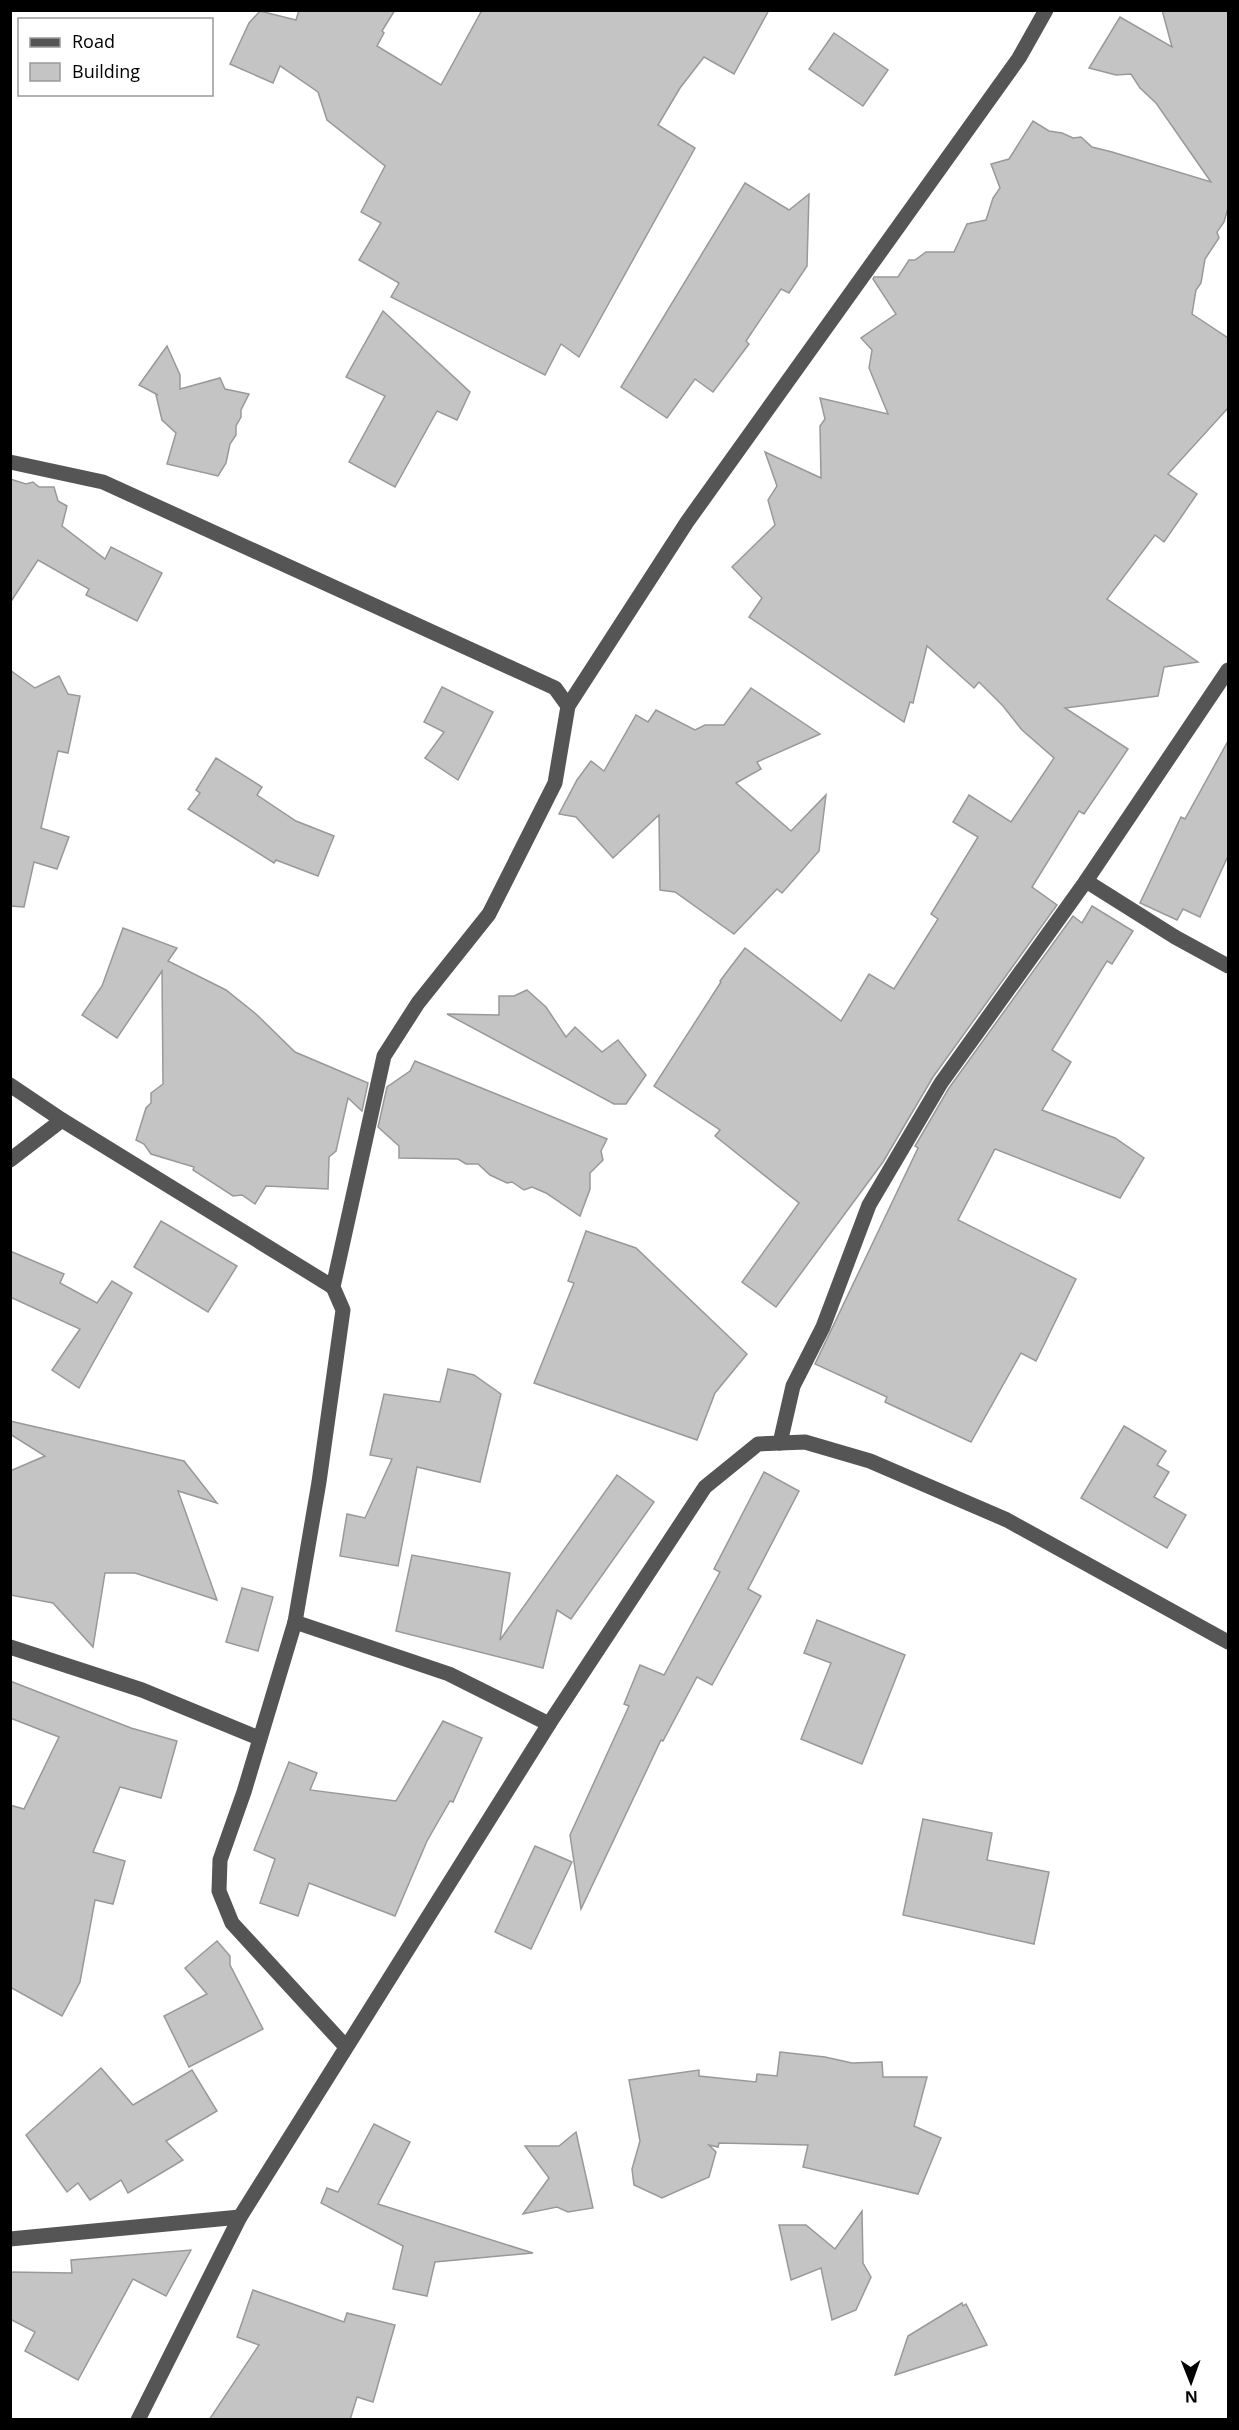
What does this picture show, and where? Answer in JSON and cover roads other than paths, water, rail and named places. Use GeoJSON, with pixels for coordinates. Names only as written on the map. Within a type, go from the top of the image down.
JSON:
{"type":"FeatureCollection","features":[{"type":"Feature","properties":{"kind":"street"},"geometry":{"type":"LineString","coordinates":[[333,1287],[384,1056],[418,1003],[489,914],[555,783],[568,706],[687,522],[1019,58],[1046,10]]}},
{"type":"Feature","properties":{"kind":"street"},"geometry":{"type":"LineString","coordinates":[[10,462],[103,482],[555,688],[568,706]]}},
{"type":"Feature","properties":{"kind":"street"},"geometry":{"type":"LineString","coordinates":[[780,1443],[793,1386],[823,1327],[869,1205],[941,1083],[1086,881],[1228,670]]}},
{"type":"Feature","properties":{"kind":"street"},"geometry":{"type":"LineString","coordinates":[[1086,881],[1175,937],[1228,966]]}},
{"type":"Feature","properties":{"kind":"street"},"geometry":{"type":"LineString","coordinates":[[10,1085],[62,1120],[333,1287],[343,1310],[319,1482],[295,1622],[220,1860],[219,1891],[232,1923],[346,2047]]}},
{"type":"Feature","properties":{"kind":"street"},"geometry":{"type":"LineString","coordinates":[[10,1160],[62,1120]]}},
{"type":"Feature","properties":{"kind":"street"},"geometry":{"type":"LineString","coordinates":[[138,2420],[240,2217],[549,1724],[705,1487],[758,1444],[806,1442],[870,1461],[1017,1526],[1228,1642]]}},
{"type":"Feature","properties":{"kind":"street"},"geometry":{"type":"LineString","coordinates":[[295,1622],[449,1674],[549,1724]]}},
{"type":"Feature","properties":{"kind":"street"},"geometry":{"type":"LineString","coordinates":[[10,1647],[142,1690],[259,1738]]}},
{"type":"Feature","properties":{"kind":"street"},"geometry":{"type":"LineString","coordinates":[[10,2239],[240,2217]]}}]}
